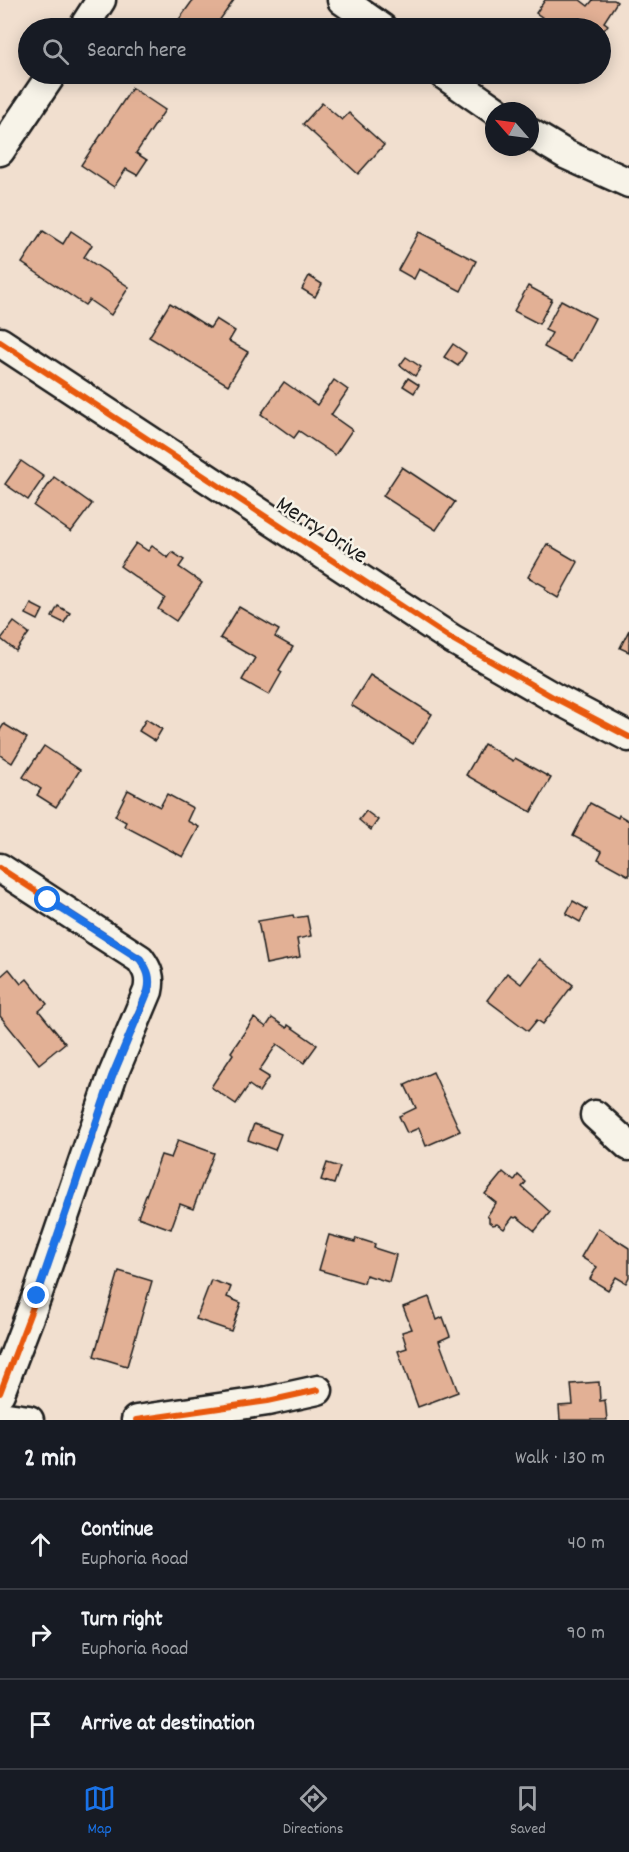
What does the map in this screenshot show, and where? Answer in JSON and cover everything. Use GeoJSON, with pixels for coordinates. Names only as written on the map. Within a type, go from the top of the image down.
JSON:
{"type":"FeatureCollection","features":[{"type":"Feature","properties":{"kind":"street"},"geometry":{"type":"LineString","coordinates":[[89,18],[101,0]]}},
{"type":"Feature","properties":{"kind":"street"},"geometry":{"type":"LineString","coordinates":[[342,0],[368,18]]}},
{"type":"Feature","properties":{"kind":"street"},"geometry":{"type":"LineString","coordinates":[[0,151],[45,84]]}},
{"type":"Feature","properties":{"kind":"street"},"geometry":{"type":"LineString","coordinates":[[457,84],[485,103]]}},
{"type":"Feature","properties":{"kind":"street"},"geometry":{"type":"LineString","coordinates":[[539,138],[567,155],[629,183]]}},
{"type":"Feature","properties":{"kind":"street","name":"Merry Drive"},"geometry":{"type":"LineString","coordinates":[[0,342],[452,639],[552,697],[629,737]]}},
{"type":"Feature","properties":{"kind":"street"},"geometry":{"type":"LineString","coordinates":[[0,868],[140,959],[148,969],[150,981],[148,991],[112,1077],[37,1296],[0,1393]]}},
{"type":"Feature","properties":{"kind":"street"},"geometry":{"type":"LineString","coordinates":[[595,1114],[629,1146]]}},
{"type":"Feature","properties":{"kind":"street"},"geometry":{"type":"LineString","coordinates":[[136,1420],[268,1401],[318,1390]]}},
{"type":"Feature","properties":{"kind":"street"},"geometry":{"type":"LineString","coordinates":[[0,1416],[29,1420]]}},
{"type":"Feature","properties":{"kind":"building"},"geometry":{"type":"Polygon","coordinates":[[[193,0],[234,0],[221,18],[180,18],[193,0]]]}},
{"type":"Feature","properties":{"kind":"building"},"geometry":{"type":"Polygon","coordinates":[[[545,0],[580,0],[588,6],[593,0],[617,2],[607,18],[543,18],[536,13],[545,0]]]}},
{"type":"Feature","properties":{"kind":"building"},"geometry":{"type":"Polygon","coordinates":[[[132,88],[165,110],[136,153],[147,160],[137,175],[126,169],[114,187],[81,165],[132,88]]]}},
{"type":"Feature","properties":{"kind":"building"},"geometry":{"type":"Polygon","coordinates":[[[322,103],[342,120],[349,113],[384,145],[358,174],[303,124],[322,103]]]}},
{"type":"Feature","properties":{"kind":"building"},"geometry":{"type":"Polygon","coordinates":[[[43,231],[63,244],[71,231],[92,245],[84,257],[129,287],[111,315],[89,300],[85,305],[22,263],[43,231]]]}},
{"type":"Feature","properties":{"kind":"building"},"geometry":{"type":"Polygon","coordinates":[[[419,232],[476,261],[461,291],[419,269],[414,279],[398,270],[419,232]]]}},
{"type":"Feature","properties":{"kind":"building"},"geometry":{"type":"Polygon","coordinates":[[[309,276],[322,284],[315,297],[302,289],[309,276]]]}},
{"type":"Feature","properties":{"kind":"building"},"geometry":{"type":"Polygon","coordinates":[[[528,286],[552,299],[539,324],[514,311],[528,286]]]}},
{"type":"Feature","properties":{"kind":"building"},"geometry":{"type":"Polygon","coordinates":[[[561,300],[595,318],[572,362],[544,347],[552,333],[545,330],[561,300]]]}},
{"type":"Feature","properties":{"kind":"building"},"geometry":{"type":"Polygon","coordinates":[[[170,303],[210,328],[216,319],[235,331],[229,341],[248,352],[228,385],[149,337],[170,303]]]}},
{"type":"Feature","properties":{"kind":"building"},"geometry":{"type":"Polygon","coordinates":[[[453,344],[466,353],[458,366],[444,357],[453,344]]]}},
{"type":"Feature","properties":{"kind":"building"},"geometry":{"type":"Polygon","coordinates":[[[406,357],[421,367],[415,376],[400,365],[406,357]]]}},
{"type":"Feature","properties":{"kind":"building"},"geometry":{"type":"Polygon","coordinates":[[[408,378],[419,385],[414,393],[403,386],[408,378]]]}},
{"type":"Feature","properties":{"kind":"building"},"geometry":{"type":"Polygon","coordinates":[[[334,380],[348,390],[331,415],[352,430],[335,455],[299,431],[294,438],[261,414],[284,382],[317,405],[334,380]]]}},
{"type":"Feature","properties":{"kind":"building"},"geometry":{"type":"Polygon","coordinates":[[[21,461],[44,477],[28,500],[5,484],[21,461]]]}},
{"type":"Feature","properties":{"kind":"building"},"geometry":{"type":"Polygon","coordinates":[[[402,467],[455,502],[436,530],[383,496],[402,467]]]}},
{"type":"Feature","properties":{"kind":"building"},"geometry":{"type":"Polygon","coordinates":[[[54,477],[92,504],[71,532],[34,506],[54,477]]]}},
{"type":"Feature","properties":{"kind":"building"},"geometry":{"type":"Polygon","coordinates":[[[136,543],[148,551],[152,546],[168,558],[172,552],[184,560],[179,567],[202,583],[176,621],[158,609],[165,598],[120,566],[136,543]]]}},
{"type":"Feature","properties":{"kind":"building"},"geometry":{"type":"Polygon","coordinates":[[[547,544],[578,562],[558,598],[545,590],[546,587],[528,577],[547,544]]]}},
{"type":"Feature","properties":{"kind":"building"},"geometry":{"type":"Polygon","coordinates":[[[31,604],[43,610],[38,620],[26,614],[31,604]]]}},
{"type":"Feature","properties":{"kind":"building"},"geometry":{"type":"Polygon","coordinates":[[[58,606],[70,613],[64,623],[52,617],[58,606]]]}},
{"type":"Feature","properties":{"kind":"building"},"geometry":{"type":"Polygon","coordinates":[[[239,607],[279,630],[275,637],[293,647],[279,670],[282,672],[269,695],[242,680],[255,658],[220,638],[239,607]]]}},
{"type":"Feature","properties":{"kind":"building"},"geometry":{"type":"Polygon","coordinates":[[[14,622],[29,633],[16,651],[1,639],[14,622]]]}},
{"type":"Feature","properties":{"kind":"building"},"geometry":{"type":"Polygon","coordinates":[[[629,630],[629,652],[620,648],[629,630]]]}},
{"type":"Feature","properties":{"kind":"building"},"geometry":{"type":"Polygon","coordinates":[[[370,675],[432,714],[413,744],[351,705],[370,675]]]}},
{"type":"Feature","properties":{"kind":"building"},"geometry":{"type":"Polygon","coordinates":[[[146,719],[162,729],[155,741],[139,731],[146,719]]]}},
{"type":"Feature","properties":{"kind":"building"},"geometry":{"type":"Polygon","coordinates":[[[4,724],[27,738],[12,763],[0,755],[0,730],[4,724]]]}},
{"type":"Feature","properties":{"kind":"building"},"geometry":{"type":"Polygon","coordinates":[[[484,744],[513,761],[515,758],[551,778],[531,812],[466,775],[484,744]]]}},
{"type":"Feature","properties":{"kind":"building"},"geometry":{"type":"Polygon","coordinates":[[[44,746],[80,770],[56,807],[37,795],[41,789],[23,777],[44,746]]]}},
{"type":"Feature","properties":{"kind":"building"},"geometry":{"type":"Polygon","coordinates":[[[128,790],[160,807],[167,794],[193,808],[187,821],[199,827],[183,857],[124,826],[126,822],[115,816],[128,790]]]}},
{"type":"Feature","properties":{"kind":"building"},"geometry":{"type":"Polygon","coordinates":[[[590,803],[618,818],[619,815],[629,821],[629,876],[598,859],[602,851],[573,836],[590,803]]]}},
{"type":"Feature","properties":{"kind":"building"},"geometry":{"type":"Polygon","coordinates":[[[366,811],[378,820],[371,830],[359,820],[366,811]]]}},
{"type":"Feature","properties":{"kind":"building"},"geometry":{"type":"Polygon","coordinates":[[[573,901],[587,909],[580,922],[566,914],[573,901]]]}},
{"type":"Feature","properties":{"kind":"building"},"geometry":{"type":"Polygon","coordinates":[[[293,915],[294,918],[307,916],[311,936],[297,939],[300,957],[266,964],[258,921],[293,915]]]}},
{"type":"Feature","properties":{"kind":"building"},"geometry":{"type":"Polygon","coordinates":[[[540,959],[573,985],[543,1024],[537,1020],[528,1031],[487,1000],[507,973],[521,984],[540,959]]]}},
{"type":"Feature","properties":{"kind":"building"},"geometry":{"type":"Polygon","coordinates":[[[9,969],[21,984],[27,979],[47,1004],[39,1011],[65,1043],[39,1064],[0,1016],[0,977],[9,969]]]}},
{"type":"Feature","properties":{"kind":"building"},"geometry":{"type":"Polygon","coordinates":[[[254,1018],[266,1027],[272,1018],[287,1028],[288,1025],[317,1045],[304,1063],[277,1044],[259,1071],[269,1077],[259,1092],[249,1085],[236,1104],[211,1087],[254,1018]]]}},
{"type":"Feature","properties":{"kind":"building"},"geometry":{"type":"Polygon","coordinates":[[[433,1072],[460,1131],[426,1146],[419,1128],[407,1133],[399,1116],[416,1108],[405,1085],[433,1072]]]}},
{"type":"Feature","properties":{"kind":"building"},"geometry":{"type":"Polygon","coordinates":[[[254,1124],[281,1134],[275,1150],[248,1140],[254,1124]]]}},
{"type":"Feature","properties":{"kind":"building"},"geometry":{"type":"Polygon","coordinates":[[[178,1140],[214,1153],[193,1209],[180,1204],[171,1229],[138,1217],[161,1155],[171,1158],[178,1140]]]}},
{"type":"Feature","properties":{"kind":"building"},"geometry":{"type":"Polygon","coordinates":[[[327,1163],[340,1167],[334,1184],[321,1180],[327,1163]]]}},
{"type":"Feature","properties":{"kind":"building"},"geometry":{"type":"Polygon","coordinates":[[[503,1172],[514,1181],[518,1175],[526,1182],[522,1187],[550,1212],[535,1231],[517,1217],[513,1217],[504,1229],[489,1222],[487,1216],[496,1203],[485,1194],[503,1172]]]}},
{"type":"Feature","properties":{"kind":"building"},"geometry":{"type":"Polygon","coordinates":[[[598,1228],[629,1248],[629,1277],[626,1283],[616,1277],[608,1290],[590,1279],[597,1267],[581,1257],[598,1228]]]}},
{"type":"Feature","properties":{"kind":"building"},"geometry":{"type":"Polygon","coordinates":[[[329,1235],[355,1242],[356,1238],[375,1244],[374,1248],[396,1255],[389,1282],[366,1275],[364,1283],[319,1270],[329,1235]]]}},
{"type":"Feature","properties":{"kind":"building"},"geometry":{"type":"Polygon","coordinates":[[[119,1271],[152,1281],[127,1366],[94,1356],[119,1271]]]}},
{"type":"Feature","properties":{"kind":"building"},"geometry":{"type":"Polygon","coordinates":[[[211,1280],[231,1287],[227,1297],[241,1303],[231,1331],[196,1319],[211,1280]]]}},
{"type":"Feature","properties":{"kind":"building"},"geometry":{"type":"Polygon","coordinates":[[[429,1297],[437,1320],[443,1317],[450,1336],[439,1341],[458,1392],[418,1407],[398,1351],[407,1348],[402,1332],[412,1329],[403,1307],[429,1297]]]}},
{"type":"Feature","properties":{"kind":"building"},"geometry":{"type":"Polygon","coordinates":[[[599,1382],[600,1401],[605,1400],[607,1420],[560,1420],[559,1406],[573,1405],[571,1384],[599,1382]]]}},
{"type":"Feature","properties":{"kind":"cycle path"},"geometry":{"type":"LineString","coordinates":[[0,342],[452,639],[553,697],[629,737]]}},
{"type":"Feature","properties":{"kind":"cycle path"},"geometry":{"type":"LineString","coordinates":[[0,868],[140,959],[149,978],[148,991],[112,1077],[37,1296],[0,1393]]}},
{"type":"Feature","properties":{"kind":"cycle path"},"geometry":{"type":"LineString","coordinates":[[136,1420],[268,1401],[318,1390]]}},
{"type":"Feature","properties":{"kind":"route"},"geometry":{"type":"LineString","coordinates":[[37,1296],[112,1077],[148,991],[150,981],[148,969],[140,959],[48,900]]}}]}
